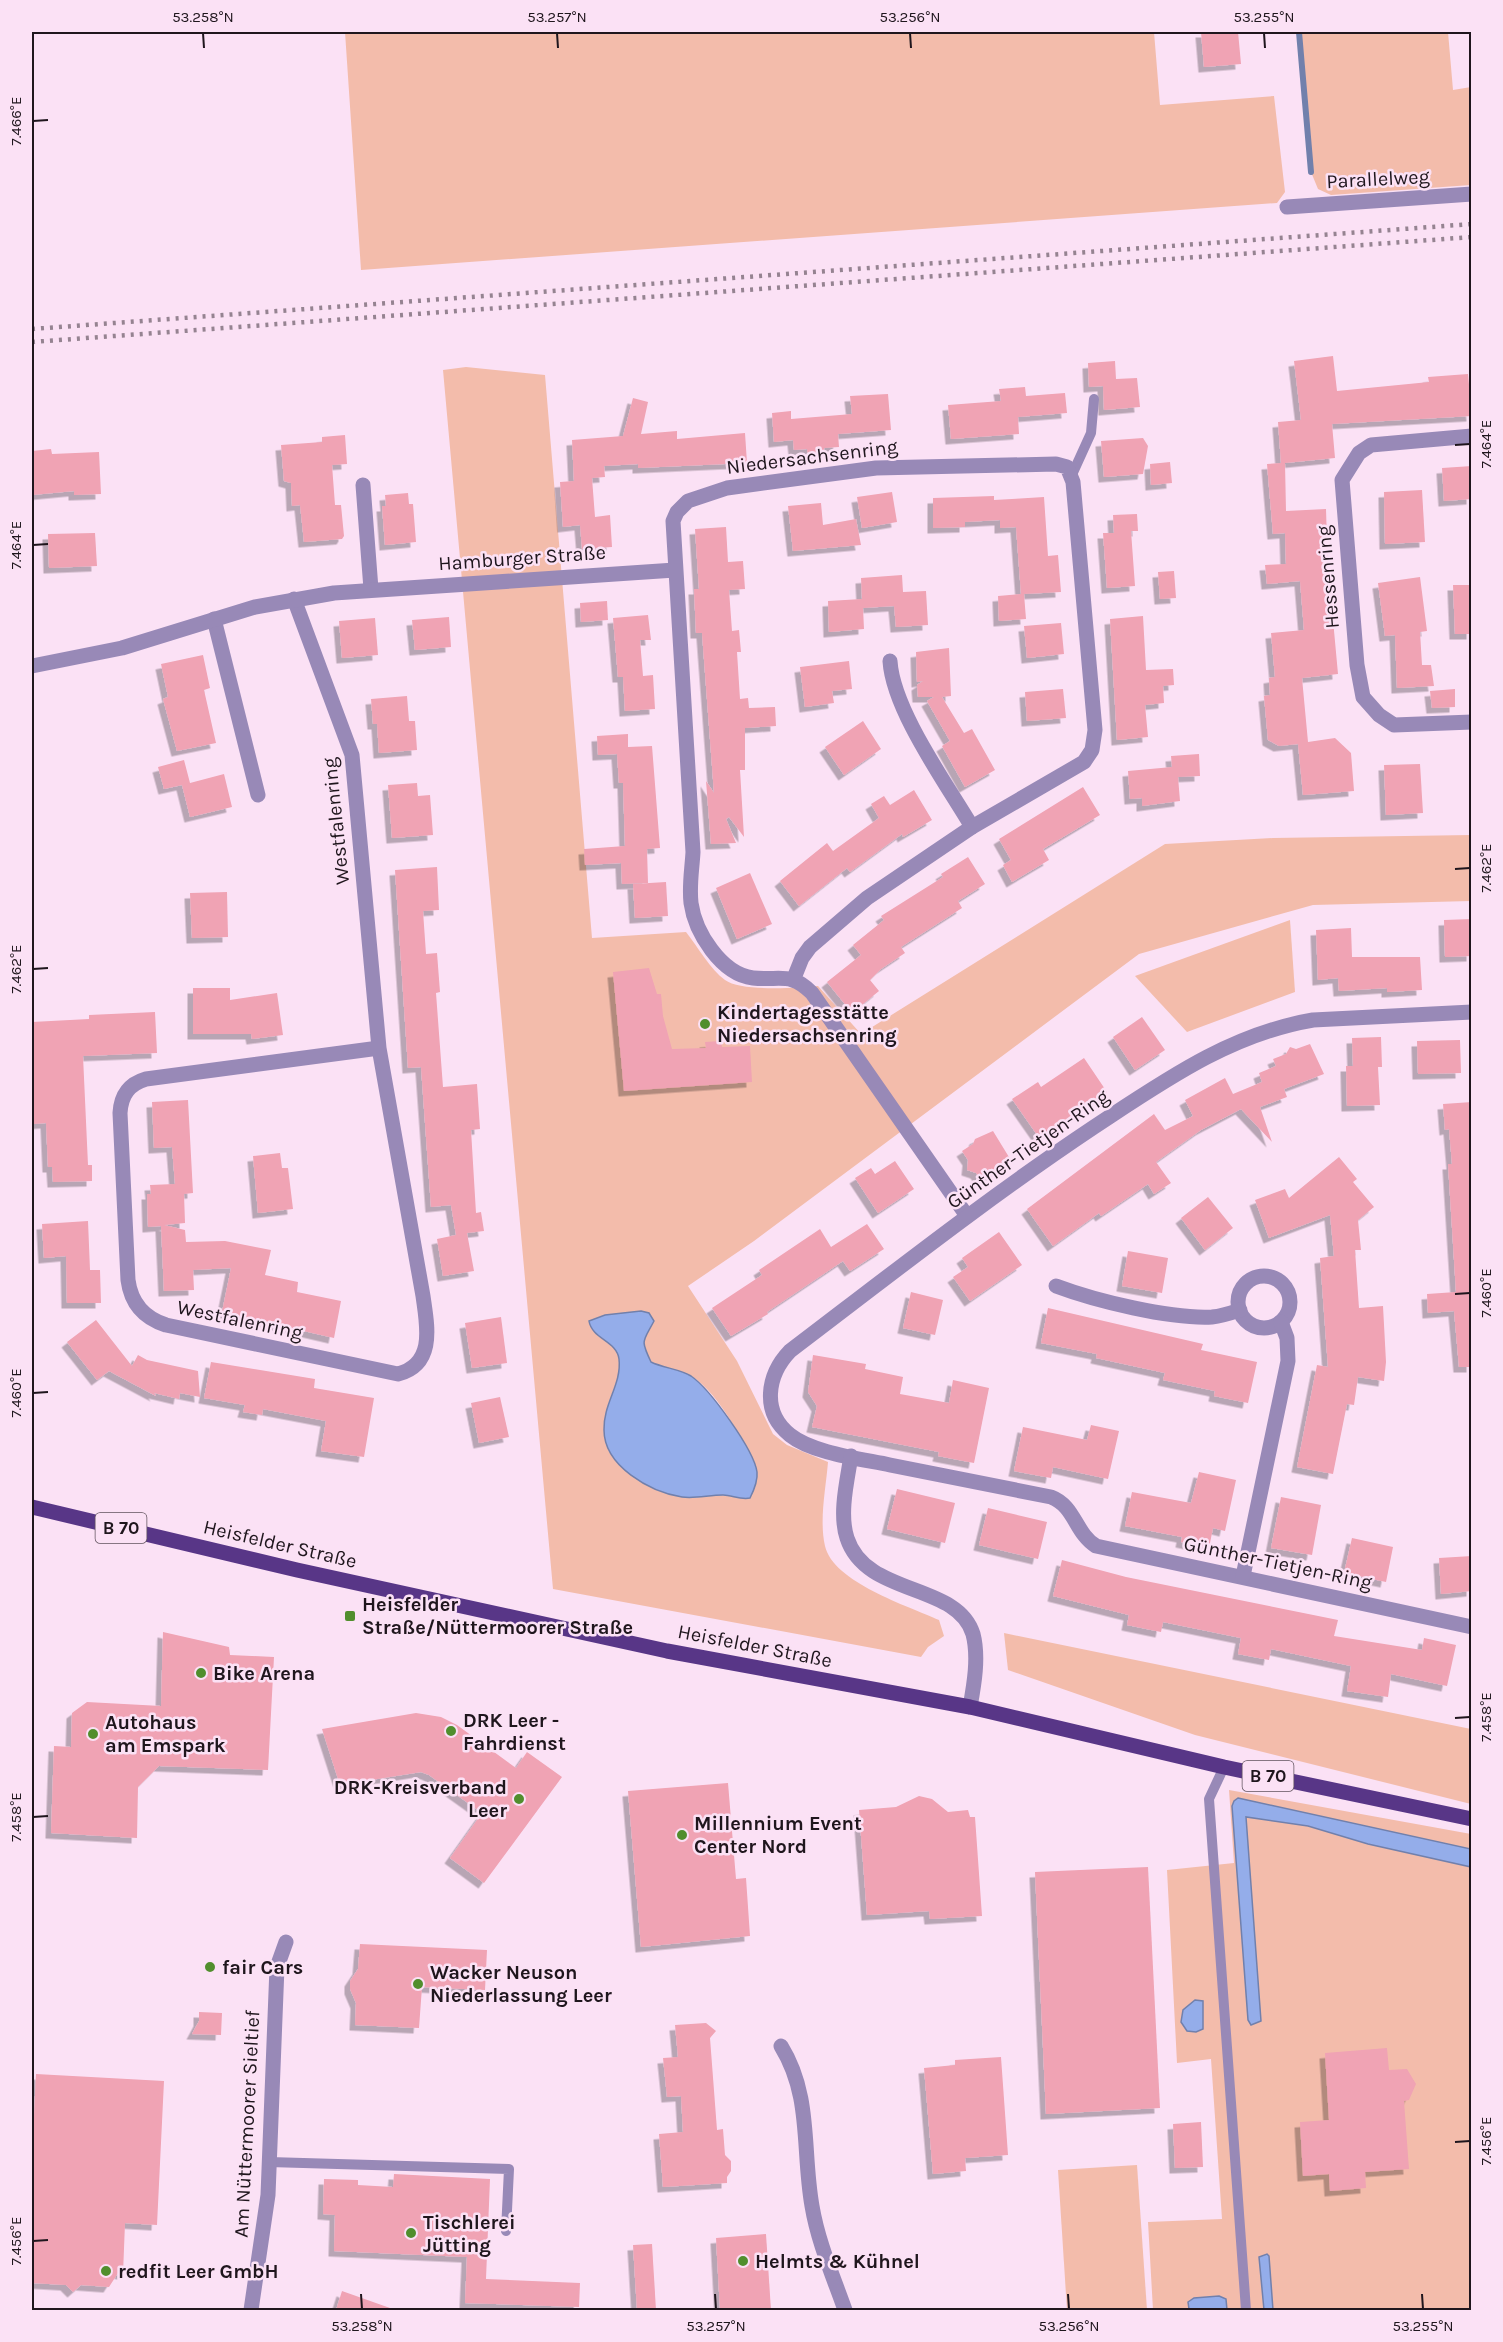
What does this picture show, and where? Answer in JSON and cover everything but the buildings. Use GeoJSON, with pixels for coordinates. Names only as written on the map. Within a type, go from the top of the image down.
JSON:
{"type":"FeatureCollection","features":[{"type":"Feature","properties":{"kind":"main road","name":"B 70"},"geometry":{"type":"LineString","coordinates":[[32,1497],[50,1512]]}},
{"type":"Feature","properties":{"kind":"main road","name":"Heisfelder Straße"},"geometry":{"type":"LineString","coordinates":[[32,1507],[297,1570],[667,1652],[970,1707],[1224,1767],[1472,1819]]}},
{"type":"Feature","properties":{"kind":"street","name":"Parallelweg"},"geometry":{"type":"LineString","coordinates":[[1287,207],[1472,194]]}},
{"type":"Feature","properties":{"kind":"street","name":"Hessenring"},"geometry":{"type":"LineString","coordinates":[[1472,436],[1371,446],[1359,453],[1342,480],[1357,665],[1363,697],[1379,715],[1394,725],[1472,722]]}},
{"type":"Feature","properties":{"kind":"street","name":"Niedersachsenring"},"geometry":{"type":"LineString","coordinates":[[794,978],[752,978],[734,971],[712,948],[694,918],[690,890],[693,852],[672,531],[677,512],[696,496],[727,488],[876,468],[1056,464],[1067,467],[1071,477]]}},
{"type":"Feature","properties":{"kind":"street"},"geometry":{"type":"LineString","coordinates":[[967,1216],[812,993],[794,978],[802,958],[810,947],[867,898],[972,827],[1083,762],[1095,741],[1071,477]]}},
{"type":"Feature","properties":{"kind":"street"},"geometry":{"type":"LineString","coordinates":[[363,485],[371,589]]}},
{"type":"Feature","properties":{"kind":"street","name":"Hamburger Straße"},"geometry":{"type":"LineString","coordinates":[[32,666],[112,650],[294,599],[371,589],[675,570]]}},
{"type":"Feature","properties":{"kind":"street","name":"Westfalenring"},"geometry":{"type":"LineString","coordinates":[[294,599],[352,755],[379,1048],[427,1324],[426,1344],[420,1362],[408,1371],[386,1372],[166,1325],[143,1313],[133,1299],[128,1280],[120,1113],[121,1104],[129,1089],[146,1079],[379,1048]]}},
{"type":"Feature","properties":{"kind":"street"},"geometry":{"type":"LineString","coordinates":[[214,620],[258,795]]}},
{"type":"Feature","properties":{"kind":"street"},"geometry":{"type":"LineString","coordinates":[[890,662],[891,676],[900,704],[972,827]]}},
{"type":"Feature","properties":{"kind":"street","name":"Günther-Tietjen-Ring"},"geometry":{"type":"LineString","coordinates":[[1472,1012],[1313,1020],[1251,1035],[1185,1067],[1022,1175],[790,1352],[774,1372],[770,1395],[772,1409],[782,1428],[800,1442],[851,1456],[1052,1497],[1069,1509],[1084,1537],[1096,1546],[1472,1627]]}},
{"type":"Feature","properties":{"kind":"street"},"geometry":{"type":"LineString","coordinates":[[1271,1277],[1278,1280],[1288,1293],[1289,1308],[1281,1322],[1262,1328],[1253,1325],[1240,1311],[1238,1303],[1243,1288],[1255,1278],[1271,1277]]}},
{"type":"Feature","properties":{"kind":"street"},"geometry":{"type":"LineString","coordinates":[[1056,1286],[1079,1295],[1190,1316],[1215,1317],[1240,1311]]}},
{"type":"Feature","properties":{"kind":"street"},"geometry":{"type":"LineString","coordinates":[[1243,1576],[1288,1361],[1287,1338],[1281,1322]]}},
{"type":"Feature","properties":{"kind":"street"},"geometry":{"type":"LineString","coordinates":[[851,1456],[844,1525],[851,1550],[868,1569],[952,1608],[969,1625],[974,1636],[975,1653],[970,1707]]}},
{"type":"Feature","properties":{"kind":"street","name":"Am Nüttermoorer Sieltief"},"geometry":{"type":"LineString","coordinates":[[251,2310],[268,2195],[277,1967],[286,1942]]}},
{"type":"Feature","properties":{"kind":"street"},"geometry":{"type":"LineString","coordinates":[[781,2046],[792,2066],[803,2098],[815,2222],[845,2310]]}},
{"type":"Feature","properties":{"kind":"lane"},"geometry":{"type":"LineString","coordinates":[[1071,477],[1090,433],[1094,399]]}},
{"type":"Feature","properties":{"kind":"lane"},"geometry":{"type":"LineString","coordinates":[[1224,1767],[1209,1799],[1246,2310]]}},
{"type":"Feature","properties":{"kind":"lane"},"geometry":{"type":"LineString","coordinates":[[269,2162],[508,2169],[506,2231]]}},
{"type":"Feature","properties":{"kind":"shaded area"},"geometry":{"type":"Polygon","coordinates":[[[345,32],[1154,32],[1160,105],[1274,96],[1285,192],[1277,203],[361,270],[345,32]]]}},
{"type":"Feature","properties":{"kind":"shaded area"},"geometry":{"type":"Polygon","coordinates":[[[1299,32],[1448,32],[1453,90],[1471,87],[1471,185],[1331,195],[1318,189],[1311,172],[1299,32]]]}},
{"type":"Feature","properties":{"kind":"shaded area"},"geometry":{"type":"Polygon","coordinates":[[[466,367],[545,375],[592,938],[686,932],[709,964],[725,980],[733,984],[756,988],[818,986],[861,1034],[1165,844],[1273,838],[1471,835],[1471,901],[1313,905],[1139,954],[754,1241],[688,1286],[737,1361],[773,1434],[787,1445],[828,1462],[823,1536],[831,1559],[856,1582],[939,1620],[944,1636],[928,1647],[921,1657],[553,1589],[443,370],[466,367]],[[618,1314],[605,1315],[594,1331],[616,1349],[620,1362],[605,1421],[605,1435],[615,1458],[631,1475],[662,1492],[684,1497],[721,1495],[743,1499],[755,1465],[743,1441],[718,1401],[698,1381],[683,1372],[651,1362],[643,1344],[643,1335],[649,1330],[618,1314]]]}},
{"type":"Feature","properties":{"kind":"shaded area"},"geometry":{"type":"Polygon","coordinates":[[[1290,920],[1295,992],[1187,1032],[1135,976],[1290,920]]]}},
{"type":"Feature","properties":{"kind":"shaded area"},"geometry":{"type":"Polygon","coordinates":[[[1004,1633],[1471,1729],[1471,1804],[1195,1735],[1008,1670],[1004,1633]]]}},
{"type":"Feature","properties":{"kind":"shaded area"},"geometry":{"type":"Polygon","coordinates":[[[1229,1790],[1471,1834],[1471,2310],[1153,2310],[1148,2222],[1222,2219],[1211,2059],[1177,2063],[1167,1870],[1234,1863],[1229,1790]]]}},
{"type":"Feature","properties":{"kind":"shaded area"},"geometry":{"type":"Polygon","coordinates":[[[1137,2165],[1147,2310],[1067,2310],[1058,2170],[1137,2165]]]}},
{"type":"Feature","properties":{"kind":"water"},"geometry":{"type":"Polygon","coordinates":[[[641,1311],[649,1313],[654,1321],[644,1341],[651,1362],[691,1376],[709,1393],[740,1435],[757,1472],[750,1498],[723,1495],[687,1497],[669,1494],[631,1475],[612,1455],[606,1443],[604,1421],[618,1377],[619,1359],[614,1348],[595,1332],[589,1321],[605,1315],[641,1311]]]}},
{"type":"Feature","properties":{"kind":"water"},"geometry":{"type":"Polygon","coordinates":[[[1238,1798],[1471,1849],[1471,1867],[1368,1844],[1308,1826],[1246,1817],[1261,2021],[1251,2025],[1248,2020],[1232,1806],[1238,1798]]]}},
{"type":"Feature","properties":{"kind":"water"},"geometry":{"type":"Polygon","coordinates":[[[1195,2000],[1203,2001],[1203,2029],[1196,2032],[1187,2031],[1181,2022],[1183,2010],[1195,2000]]]}},
{"type":"Feature","properties":{"kind":"water"},"geometry":{"type":"Polygon","coordinates":[[[1267,2254],[1273,2310],[1264,2310],[1259,2257],[1267,2254]]]}},
{"type":"Feature","properties":{"kind":"water"},"geometry":{"type":"Polygon","coordinates":[[[1219,2296],[1226,2299],[1227,2310],[1189,2309],[1188,2302],[1194,2298],[1219,2296]]]}},
{"type":"Feature","properties":{"kind":"waterway"},"geometry":{"type":"LineString","coordinates":[[1299,32],[1311,172]]}},
{"type":"Feature","properties":{"kind":"railway"},"geometry":{"type":"LineString","coordinates":[[32,329],[1472,224]]}},
{"type":"Feature","properties":{"kind":"railway"},"geometry":{"type":"LineString","coordinates":[[32,342],[1472,237]]}},
{"type":"Feature","properties":{"kind":"place","name":"Kindertagesstätte Niedersachsenring"},"geometry":{"type":"Point","coordinates":[705,1024]}},
{"type":"Feature","properties":{"kind":"place","name":"Heisfelder Straße/Nüttermoorer Straße"},"geometry":{"type":"Point","coordinates":[350,1616]}},
{"type":"Feature","properties":{"kind":"place","name":"Bike Arena"},"geometry":{"type":"Point","coordinates":[201,1673]}},
{"type":"Feature","properties":{"kind":"place","name":"DRK Leer - Fahrdienst"},"geometry":{"type":"Point","coordinates":[451,1731]}},
{"type":"Feature","properties":{"kind":"place","name":"Autohaus am Emspark"},"geometry":{"type":"Point","coordinates":[93,1734]}},
{"type":"Feature","properties":{"kind":"place","name":"DRK-Kreisverband Leer"},"geometry":{"type":"Point","coordinates":[519,1799]}},
{"type":"Feature","properties":{"kind":"place","name":"Millennium Event Center Nord"},"geometry":{"type":"Point","coordinates":[682,1835]}},
{"type":"Feature","properties":{"kind":"place","name":"fair Cars"},"geometry":{"type":"Point","coordinates":[210,1967]}},
{"type":"Feature","properties":{"kind":"place","name":"Wacker Neuson Niederlassung Leer"},"geometry":{"type":"Point","coordinates":[418,1984]}},
{"type":"Feature","properties":{"kind":"place","name":"Tischlerei Jütting"},"geometry":{"type":"Point","coordinates":[411,2233]}},
{"type":"Feature","properties":{"kind":"place","name":"Helmts & Kühnel"},"geometry":{"type":"Point","coordinates":[743,2261]}},
{"type":"Feature","properties":{"kind":"place","name":"redfit Leer GmbH"},"geometry":{"type":"Point","coordinates":[106,2271]}}]}
